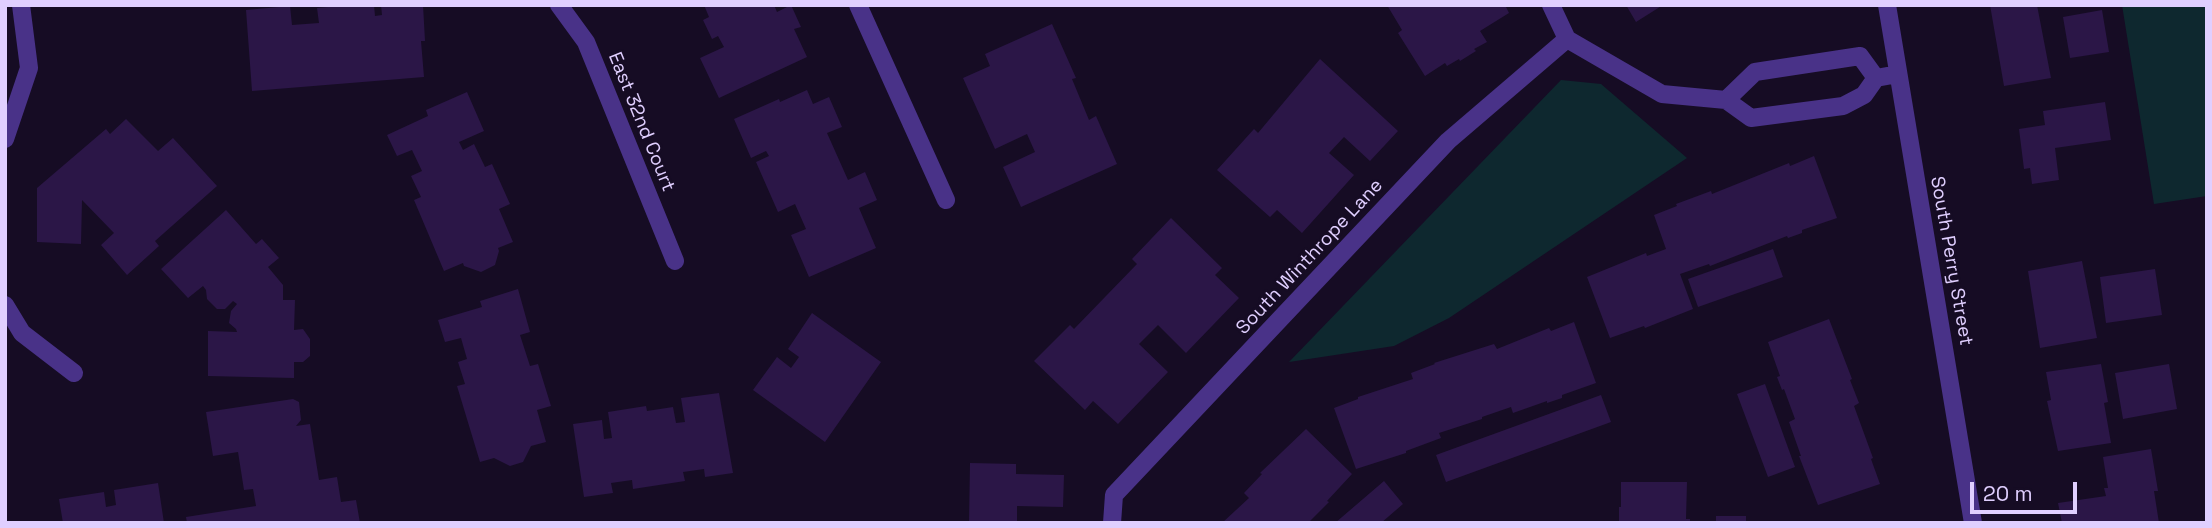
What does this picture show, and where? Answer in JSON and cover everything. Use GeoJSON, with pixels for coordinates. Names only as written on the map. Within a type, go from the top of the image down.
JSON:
{"type":"FeatureCollection","features":[{"type":"Feature","properties":{"kind":"street"},"geometry":{"type":"LineString","coordinates":[[5,139],[29,68],[21,5]]}},
{"type":"Feature","properties":{"kind":"street","name":"East 32nd Court"},"geometry":{"type":"LineString","coordinates":[[559,5],[586,42],[675,261]]}},
{"type":"Feature","properties":{"kind":"street"},"geometry":{"type":"LineString","coordinates":[[858,5],[946,200]]}},
{"type":"Feature","properties":{"kind":"street"},"geometry":{"type":"LineString","coordinates":[[1551,5],[1567,39],[1662,94],[1726,100],[1751,118],[1843,106],[1864,95],[1876,78],[1898,74]]}},
{"type":"Feature","properties":{"kind":"street","name":"South Perry Street"},"geometry":{"type":"LineString","coordinates":[[1887,5],[1973,523]]}},
{"type":"Feature","properties":{"kind":"street","name":"South Winthrope Lane"},"geometry":{"type":"LineString","coordinates":[[1112,523],[1114,495],[1448,141],[1567,39]]}},
{"type":"Feature","properties":{"kind":"street"},"geometry":{"type":"LineString","coordinates":[[1726,100],[1755,72],[1860,56],[1876,78]]}},
{"type":"Feature","properties":{"kind":"street"},"geometry":{"type":"LineString","coordinates":[[5,305],[22,332],[74,373]]}},
{"type":"Feature","properties":{"kind":"shaded area"},"geometry":{"type":"Polygon","coordinates":[[[2122,5],[2207,5],[2207,196],[2154,204],[2122,5]]]}},
{"type":"Feature","properties":{"kind":"shaded area"},"geometry":{"type":"Polygon","coordinates":[[[1561,80],[1601,84],[1687,158],[1449,318],[1394,346],[1289,362],[1561,80]]]}},
{"type":"Feature","properties":{"kind":"building"},"geometry":{"type":"Polygon","coordinates":[[[374,5],[375,16],[382,15],[381,5],[423,5],[425,41],[421,41],[424,77],[252,91],[246,10],[290,6],[292,25],[319,23],[317,8],[374,5]]]}},
{"type":"Feature","properties":{"kind":"building"},"geometry":{"type":"Polygon","coordinates":[[[704,5],[774,5],[777,12],[791,5],[801,27],[794,29],[807,57],[719,98],[700,58],[724,47],[718,36],[712,39],[703,20],[709,17],[704,5]]]}},
{"type":"Feature","properties":{"kind":"building"},"geometry":{"type":"Polygon","coordinates":[[[1387,5],[1505,5],[1509,13],[1480,31],[1487,42],[1474,49],[1476,51],[1460,61],[1459,59],[1447,66],[1445,63],[1425,76],[1398,33],[1402,30],[1387,5]]]}},
{"type":"Feature","properties":{"kind":"building"},"geometry":{"type":"Polygon","coordinates":[[[1626,5],[1663,5],[1636,22],[1626,5]]]}},
{"type":"Feature","properties":{"kind":"building"},"geometry":{"type":"Polygon","coordinates":[[[1990,5],[2037,5],[2051,78],[2004,86],[1990,5]]]}},
{"type":"Feature","properties":{"kind":"building"},"geometry":{"type":"Polygon","coordinates":[[[2102,10],[2109,52],[2070,58],[2063,17],[2102,10]]]}},
{"type":"Feature","properties":{"kind":"building"},"geometry":{"type":"Polygon","coordinates":[[[1052,24],[1076,78],[1072,79],[1089,120],[1096,116],[1117,164],[1021,207],[1003,167],[1035,152],[1027,134],[995,149],[963,78],[990,66],[985,54],[1052,24]]]}},
{"type":"Feature","properties":{"kind":"building"},"geometry":{"type":"Polygon","coordinates":[[[1320,59],[1398,131],[1370,161],[1344,137],[1329,153],[1354,175],[1302,233],[1277,210],[1270,217],[1217,170],[1254,129],[1258,133],[1320,59]]]}},
{"type":"Feature","properties":{"kind":"building"},"geometry":{"type":"Polygon","coordinates":[[[807,90],[813,104],[829,97],[842,127],[827,133],[848,180],[865,172],[877,200],[859,208],[876,248],[809,277],[791,235],[806,229],[795,204],[778,212],[756,162],[769,156],[766,151],[751,158],[734,119],[807,90]]]}},
{"type":"Feature","properties":{"kind":"building"},"geometry":{"type":"Polygon","coordinates":[[[467,92],[484,131],[459,142],[463,150],[474,144],[485,167],[492,164],[510,204],[499,209],[513,242],[498,248],[495,265],[481,272],[464,266],[463,263],[444,271],[414,200],[421,197],[411,176],[422,171],[412,150],[397,156],[387,135],[428,116],[426,110],[467,92]]]}},
{"type":"Feature","properties":{"kind":"building"},"geometry":{"type":"Polygon","coordinates":[[[2105,102],[2111,140],[2055,148],[2059,180],[2032,184],[2030,168],[2024,169],[2019,129],[2045,125],[2043,111],[2105,102]]]}},
{"type":"Feature","properties":{"kind":"building"},"geometry":{"type":"Polygon","coordinates":[[[126,119],[158,151],[173,138],[217,186],[155,241],[159,246],[127,275],[101,245],[114,233],[82,200],[81,244],[37,242],[37,188],[106,129],[110,134],[126,119]]]}},
{"type":"Feature","properties":{"kind":"building"},"geometry":{"type":"Polygon","coordinates":[[[1814,156],[1837,218],[1710,266],[1709,264],[1680,274],[1693,309],[1645,328],[1644,326],[1610,338],[1587,277],[1646,253],[1647,256],[1666,249],[1654,215],[1711,191],[1712,194],[1789,163],[1790,166],[1814,156]]]}},
{"type":"Feature","properties":{"kind":"building"},"geometry":{"type":"Polygon","coordinates":[[[226,210],[256,244],[262,239],[279,258],[268,267],[283,285],[283,300],[295,300],[294,330],[303,329],[310,339],[310,356],[303,362],[294,362],[294,378],[208,376],[208,331],[237,332],[229,323],[231,311],[237,304],[233,301],[225,309],[217,309],[207,299],[203,286],[188,298],[161,269],[226,210]]]}},
{"type":"Feature","properties":{"kind":"building"},"geometry":{"type":"Polygon","coordinates":[[[1171,218],[1222,268],[1215,275],[1239,298],[1186,353],[1158,325],[1139,344],[1168,372],[1118,424],[1093,401],[1085,410],[1034,361],[1070,325],[1074,329],[1137,264],[1132,259],[1171,218]]]}},
{"type":"Feature","properties":{"kind":"building"},"geometry":{"type":"Polygon","coordinates":[[[1773,249],[1783,277],[1698,307],[1688,279],[1773,249]]]}},
{"type":"Feature","properties":{"kind":"building"},"geometry":{"type":"Polygon","coordinates":[[[2082,261],[2097,338],[2040,348],[2028,271],[2082,261]]]}},
{"type":"Feature","properties":{"kind":"building"},"geometry":{"type":"Polygon","coordinates":[[[2155,269],[2162,315],[2106,323],[2100,277],[2155,269]]]}},
{"type":"Feature","properties":{"kind":"building"},"geometry":{"type":"Polygon","coordinates":[[[518,289],[530,332],[520,335],[530,366],[538,364],[551,406],[537,410],[546,442],[531,446],[523,462],[510,466],[494,458],[480,462],[457,386],[465,384],[458,362],[467,359],[461,338],[445,342],[438,320],[482,307],[480,301],[518,289]]]}},
{"type":"Feature","properties":{"kind":"building"},"geometry":{"type":"Polygon","coordinates":[[[812,313],[881,362],[825,442],[753,390],[777,357],[791,368],[799,357],[788,349],[812,313]]]}},
{"type":"Feature","properties":{"kind":"building"},"geometry":{"type":"Polygon","coordinates":[[[1829,319],[1852,379],[1850,380],[1859,403],[1854,406],[1880,484],[1818,505],[1799,456],[1789,422],[1795,419],[1777,377],[1780,376],[1768,342],[1829,319]]]}},
{"type":"Feature","properties":{"kind":"building"},"geometry":{"type":"Polygon","coordinates":[[[1574,322],[1596,383],[1547,403],[1513,413],[1511,407],[1482,417],[1439,433],[1441,438],[1406,453],[1356,469],[1334,408],[1413,379],[1411,373],[1434,363],[1494,344],[1497,349],[1549,328],[1551,331],[1574,322]]]}},
{"type":"Feature","properties":{"kind":"building"},"geometry":{"type":"Polygon","coordinates":[[[2101,364],[2108,402],[2104,403],[2111,443],[2058,451],[2047,401],[2051,400],[2046,372],[2101,364]]]}},
{"type":"Feature","properties":{"kind":"building"},"geometry":{"type":"Polygon","coordinates":[[[2169,364],[2177,409],[2123,419],[2115,373],[2169,364]]]}},
{"type":"Feature","properties":{"kind":"building"},"geometry":{"type":"Polygon","coordinates":[[[1765,384],[1795,467],[1768,477],[1737,394],[1765,384]]]}},
{"type":"Feature","properties":{"kind":"building"},"geometry":{"type":"Polygon","coordinates":[[[719,393],[733,473],[705,477],[704,469],[683,472],[685,481],[633,489],[632,480],[611,483],[613,493],[584,497],[573,424],[602,420],[604,439],[612,438],[608,412],[646,406],[647,411],[673,407],[676,423],[685,422],[681,398],[719,393]]]}},
{"type":"Feature","properties":{"kind":"building"},"geometry":{"type":"Polygon","coordinates":[[[1601,395],[1611,422],[1446,482],[1436,455],[1601,395]]]}},
{"type":"Feature","properties":{"kind":"building"},"geometry":{"type":"Polygon","coordinates":[[[293,399],[299,402],[301,420],[296,426],[310,424],[319,480],[337,477],[341,502],[356,500],[360,523],[187,523],[186,517],[256,506],[253,489],[244,490],[238,452],[213,456],[206,412],[293,399]]]}},
{"type":"Feature","properties":{"kind":"building"},"geometry":{"type":"Polygon","coordinates":[[[1306,429],[1352,474],[1327,501],[1329,502],[1308,523],[1222,523],[1249,498],[1244,493],[1262,474],[1260,473],[1306,429]]]}},
{"type":"Feature","properties":{"kind":"building"},"geometry":{"type":"Polygon","coordinates":[[[2151,449],[2158,491],[2154,491],[2159,523],[2062,523],[2058,503],[2106,496],[2104,488],[2108,488],[2103,457],[2151,449]]]}},
{"type":"Feature","properties":{"kind":"building"},"geometry":{"type":"Polygon","coordinates":[[[970,463],[1016,464],[1016,474],[1064,475],[1063,507],[1017,506],[1017,523],[969,523],[970,463]]]}},
{"type":"Feature","properties":{"kind":"building"},"geometry":{"type":"Polygon","coordinates":[[[1384,481],[1403,504],[1381,523],[1335,523],[1384,481]]]}},
{"type":"Feature","properties":{"kind":"building"},"geometry":{"type":"Polygon","coordinates":[[[1621,482],[1687,482],[1686,519],[1690,519],[1690,523],[1619,523],[1621,482]]]}},
{"type":"Feature","properties":{"kind":"building"},"geometry":{"type":"Polygon","coordinates":[[[158,483],[164,523],[63,523],[59,499],[104,492],[106,507],[116,505],[114,490],[158,483]]]}},
{"type":"Feature","properties":{"kind":"building"},"geometry":{"type":"Polygon","coordinates":[[[1716,516],[1746,516],[1746,523],[1716,523],[1716,516]]]}}]}
